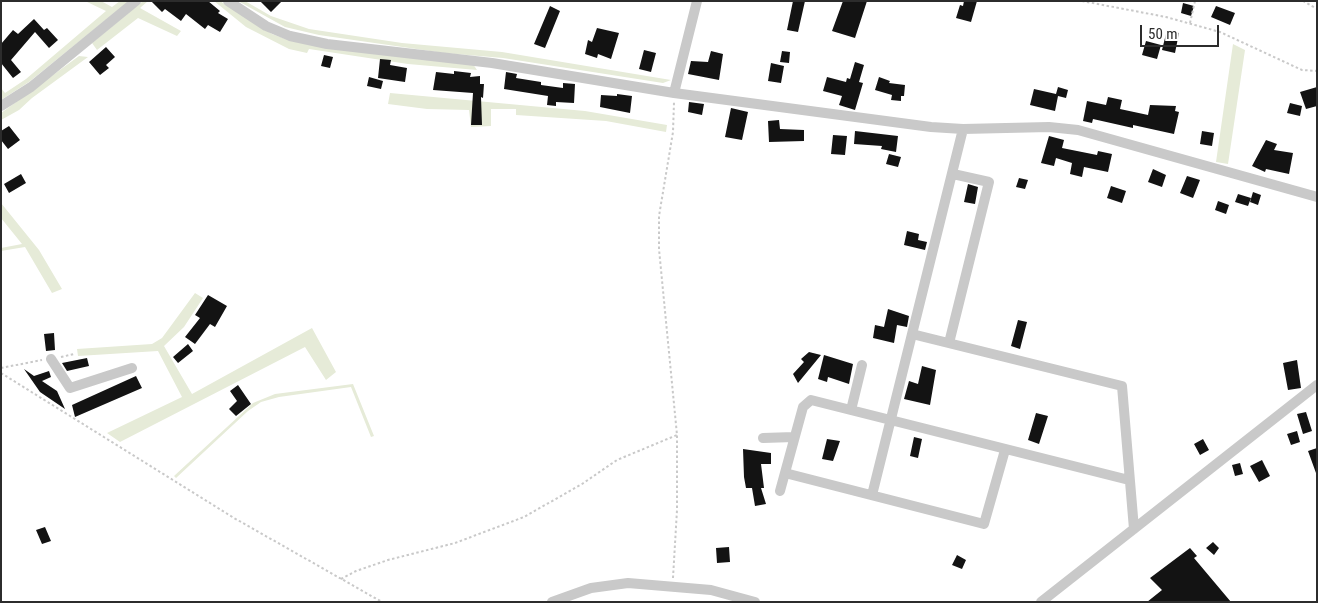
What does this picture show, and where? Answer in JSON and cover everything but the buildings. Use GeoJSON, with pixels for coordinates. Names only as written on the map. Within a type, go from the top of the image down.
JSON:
{"type":"FeatureCollection","features":[{"type":"Feature","properties":{"kind":"street"},"geometry":{"type":"LineString","coordinates":[[1,106],[31,87],[136,1]]}},
{"type":"Feature","properties":{"kind":"street"},"geometry":{"type":"LineString","coordinates":[[228,1],[266,26],[290,36],[327,44],[492,64],[674,93],[964,129],[1049,127],[1078,130],[1317,197]]}},
{"type":"Feature","properties":{"kind":"street"},"geometry":{"type":"LineString","coordinates":[[674,93],[697,1]]}},
{"type":"Feature","properties":{"kind":"street"},"geometry":{"type":"LineString","coordinates":[[872,495],[964,129]]}},
{"type":"Feature","properties":{"kind":"street"},"geometry":{"type":"LineString","coordinates":[[949,343],[989,182],[953,174]]}},
{"type":"Feature","properties":{"kind":"street"},"geometry":{"type":"LineString","coordinates":[[912,334],[1122,386],[1134,528]]}},
{"type":"Feature","properties":{"kind":"street"},"geometry":{"type":"LineString","coordinates":[[51,359],[70,388],[132,368]]}},
{"type":"Feature","properties":{"kind":"street"},"geometry":{"type":"LineString","coordinates":[[851,410],[862,364]]}},
{"type":"Feature","properties":{"kind":"street"},"geometry":{"type":"LineString","coordinates":[[1041,602],[1317,385]]}},
{"type":"Feature","properties":{"kind":"street"},"geometry":{"type":"LineString","coordinates":[[780,491],[803,407],[812,400],[1129,480]]}},
{"type":"Feature","properties":{"kind":"street"},"geometry":{"type":"LineString","coordinates":[[763,438],[794,437]]}},
{"type":"Feature","properties":{"kind":"street"},"geometry":{"type":"LineString","coordinates":[[785,473],[984,524],[1005,450]]}},
{"type":"Feature","properties":{"kind":"street"},"geometry":{"type":"LineString","coordinates":[[552,602],[591,588],[628,583],[673,585],[737,595],[755,602]]}},
{"type":"Feature","properties":{"kind":"path"},"geometry":{"type":"LineString","coordinates":[[1082,1],[1220,32],[1302,70],[1317,70]]}},
{"type":"Feature","properties":{"kind":"path"},"geometry":{"type":"LineString","coordinates":[[1190,24],[1195,1]]}},
{"type":"Feature","properties":{"kind":"path"},"geometry":{"type":"LineString","coordinates":[[1303,1],[1317,9]]}},
{"type":"Feature","properties":{"kind":"path"},"geometry":{"type":"LineString","coordinates":[[673,585],[677,510],[677,435],[659,249],[659,216],[673,132],[674,93]]}},
{"type":"Feature","properties":{"kind":"path"},"geometry":{"type":"LineString","coordinates":[[1,368],[74,354]]}},
{"type":"Feature","properties":{"kind":"path"},"geometry":{"type":"LineString","coordinates":[[1,372],[225,513],[382,602]]}},
{"type":"Feature","properties":{"kind":"path"},"geometry":{"type":"LineString","coordinates":[[341,579],[356,571],[388,560],[455,543],[524,517],[574,489],[617,460],[677,435]]}},
{"type":"Feature","properties":{"kind":"green space"},"geometry":{"type":"Polygon","coordinates":[[[85,1],[101,1],[112,7],[120,1],[129,1],[29,82],[1,100],[1,88],[5,93],[26,79],[106,11],[85,1]]]}},
{"type":"Feature","properties":{"kind":"green space"},"geometry":{"type":"Polygon","coordinates":[[[143,1],[148,1],[140,8],[181,31],[177,36],[138,18],[97,50],[92,43],[143,1]]]}},
{"type":"Feature","properties":{"kind":"green space"},"geometry":{"type":"Polygon","coordinates":[[[214,1],[220,1],[272,34],[291,41],[473,64],[477,70],[408,64],[309,49],[307,53],[289,49],[246,27],[214,1]]]}},
{"type":"Feature","properties":{"kind":"green space"},"geometry":{"type":"Polygon","coordinates":[[[238,1],[245,1],[271,16],[309,29],[402,43],[502,52],[671,80],[663,83],[503,58],[444,53],[319,35],[285,27],[238,1]]]}},
{"type":"Feature","properties":{"kind":"green space"},"geometry":{"type":"Polygon","coordinates":[[[1233,44],[1245,50],[1228,164],[1216,162],[1233,44]]]}},
{"type":"Feature","properties":{"kind":"green space"},"geometry":{"type":"Polygon","coordinates":[[[79,56],[88,57],[32,98],[19,110],[1,120],[1,113],[79,56]]]}},
{"type":"Feature","properties":{"kind":"green space"},"geometry":{"type":"Polygon","coordinates":[[[390,93],[585,111],[667,125],[666,132],[606,121],[516,115],[516,109],[491,109],[491,126],[471,127],[469,110],[427,109],[388,104],[390,93]]]}},
{"type":"Feature","properties":{"kind":"green space"},"geometry":{"type":"Polygon","coordinates":[[[1,203],[39,250],[62,289],[52,293],[25,247],[1,251],[1,248],[22,244],[1,218],[1,203]]]}},
{"type":"Feature","properties":{"kind":"green space"},"geometry":{"type":"Polygon","coordinates":[[[195,293],[203,298],[184,327],[164,346],[192,394],[312,328],[336,372],[326,380],[305,347],[120,442],[107,433],[182,397],[158,351],[78,356],[77,349],[152,344],[162,338],[195,293]]]}},
{"type":"Feature","properties":{"kind":"green space"},"geometry":{"type":"Polygon","coordinates":[[[353,384],[374,436],[371,437],[351,387],[279,397],[261,402],[248,411],[176,478],[174,476],[253,403],[275,394],[353,384]]]}}]}
